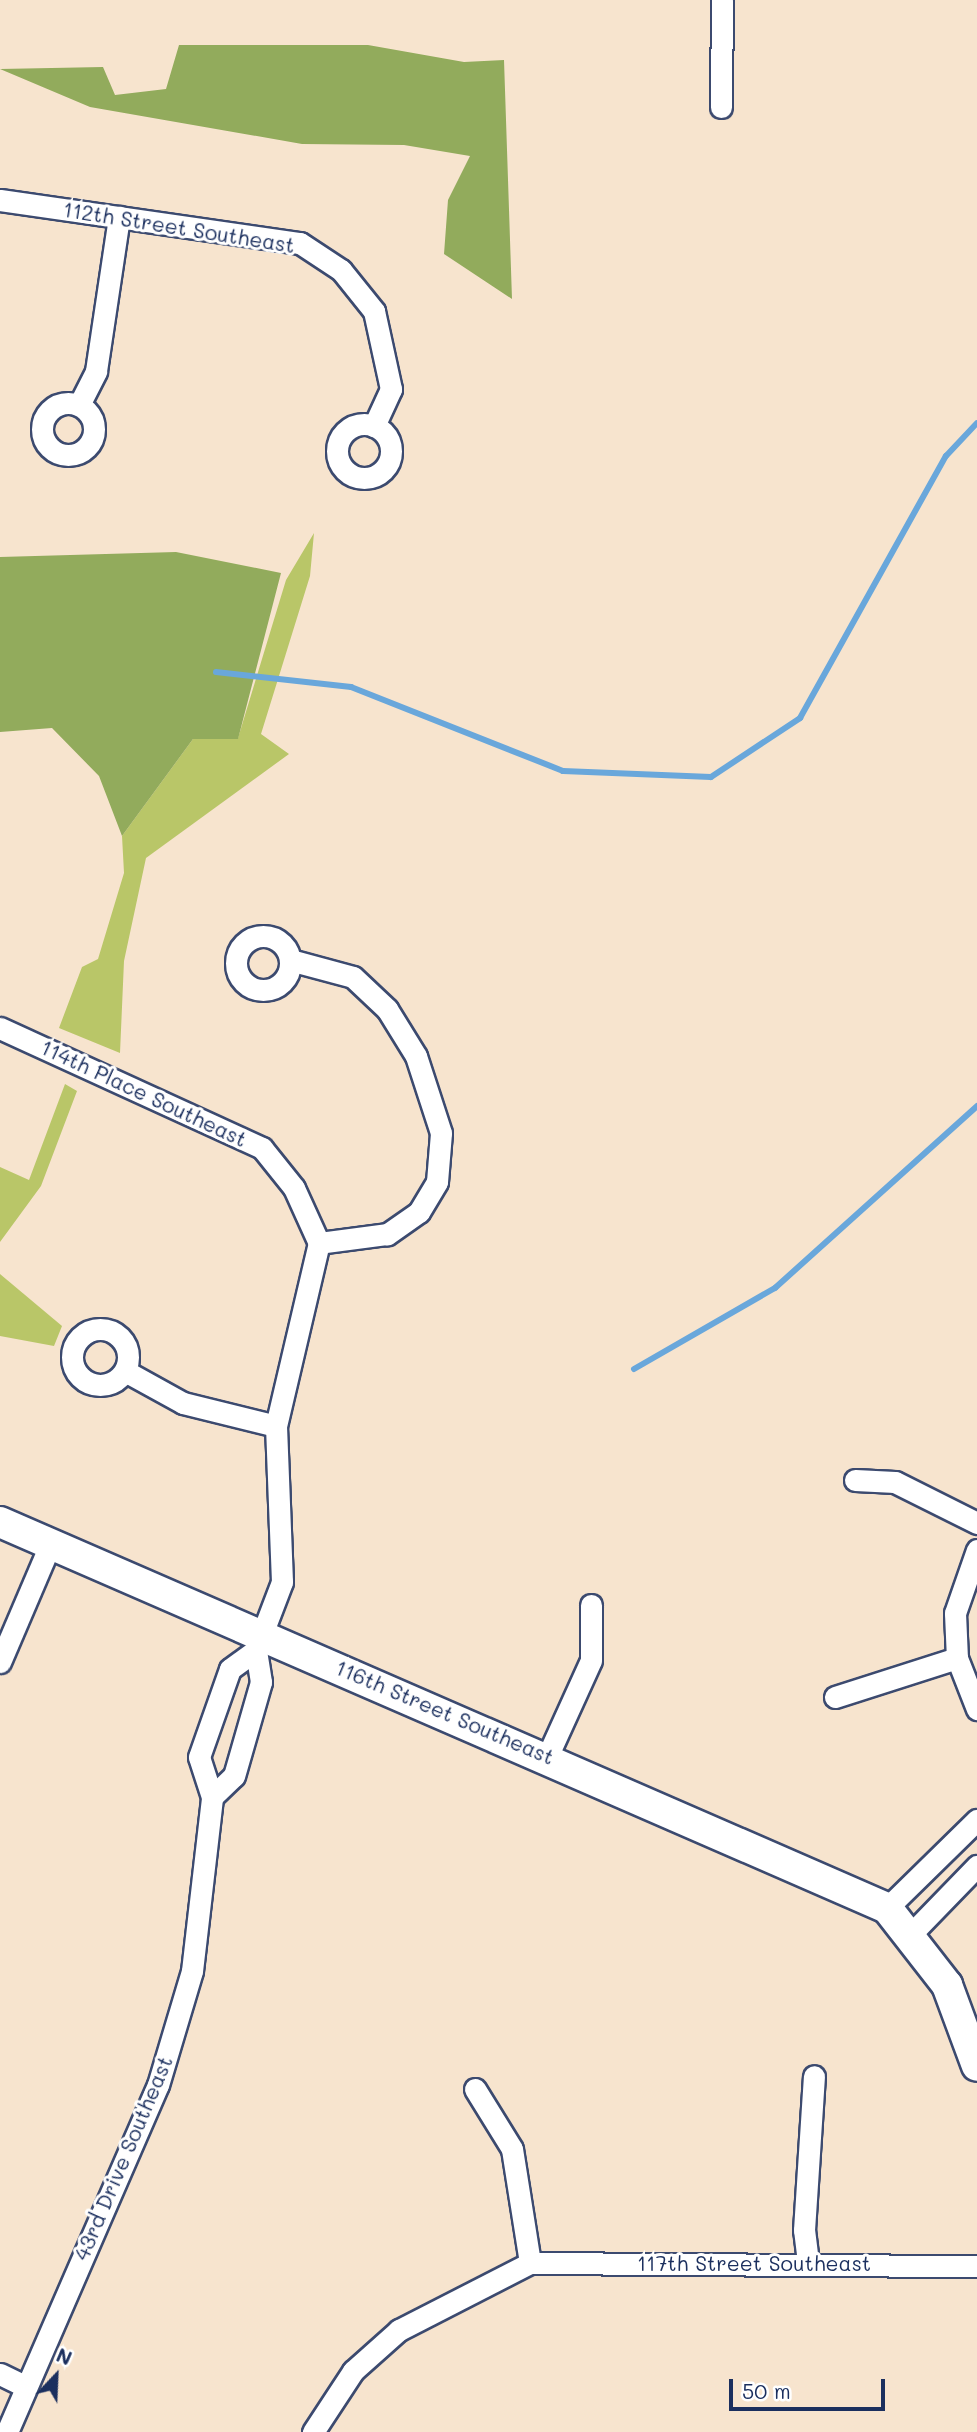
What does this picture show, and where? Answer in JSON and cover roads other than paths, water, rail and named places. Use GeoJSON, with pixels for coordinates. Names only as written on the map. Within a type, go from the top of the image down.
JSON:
{"type":"FeatureCollection","features":[{"type":"Feature","properties":{"kind":"street"},"geometry":{"type":"LineString","coordinates":[[721,107],[722,0]]}},
{"type":"Feature","properties":{"kind":"street","name":"112th Street Southeast"},"geometry":{"type":"LineString","coordinates":[[0,200],[300,243],[341,271],[373,311],[391,388],[374,426]]}},
{"type":"Feature","properties":{"kind":"street"},"geometry":{"type":"LineString","coordinates":[[79,405],[96,371],[119,217]]}},
{"type":"Feature","properties":{"kind":"street"},"geometry":{"type":"LineString","coordinates":[[212,1797],[234,1776],[261,1682],[259,1642],[282,1582],[276,1426],[319,1243],[387,1234],[419,1212],[437,1182],[441,1133],[416,1056],[387,1009],[353,977],[290,960]]}},
{"type":"Feature","properties":{"kind":"street","name":"114th Place Southeast"},"geometry":{"type":"LineString","coordinates":[[0,1028],[262,1148],[294,1188],[319,1243]]}},
{"type":"Feature","properties":{"kind":"street"},"geometry":{"type":"LineString","coordinates":[[125,1371],[183,1403],[276,1426]]}},
{"type":"Feature","properties":{"kind":"street"},"geometry":{"type":"LineString","coordinates":[[855,1480],[895,1482],[977,1523]]}},
{"type":"Feature","properties":{"kind":"street","name":"116th Street Southeast"},"geometry":{"type":"LineString","coordinates":[[0,1522],[259,1642],[548,1755],[887,1908]]}},
{"type":"Feature","properties":{"kind":"street"},"geometry":{"type":"LineString","coordinates":[[0,1662],[50,1545]]}},
{"type":"Feature","properties":{"kind":"street"},"geometry":{"type":"LineString","coordinates":[[977,1550],[955,1613],[957,1658],[977,1709]]}},
{"type":"Feature","properties":{"kind":"street"},"geometry":{"type":"LineString","coordinates":[[548,1755],[591,1660],[591,1605]]}},
{"type":"Feature","properties":{"kind":"street","name":"43rd Drive Southeast"},"geometry":{"type":"LineString","coordinates":[[6,2432],[158,2085],[192,1971],[212,1797],[199,1757],[230,1668],[259,1642]]}},
{"type":"Feature","properties":{"kind":"street"},"geometry":{"type":"LineString","coordinates":[[835,1697],[957,1658]]}},
{"type":"Feature","properties":{"kind":"street"},"geometry":{"type":"LineString","coordinates":[[977,1820],[887,1908],[911,1934],[947,1985],[977,2066]]}},
{"type":"Feature","properties":{"kind":"street"},"geometry":{"type":"LineString","coordinates":[[911,1934],[977,1866]]}},
{"type":"Feature","properties":{"kind":"street"},"geometry":{"type":"LineString","coordinates":[[808,2262],[804,2230],[814,2076]]}},
{"type":"Feature","properties":{"kind":"street"},"geometry":{"type":"LineString","coordinates":[[313,2432],[353,2371],[399,2330],[530,2263],[512,2149],[475,2089]]}},
{"type":"Feature","properties":{"kind":"street","name":"117th Street Southeast"},"geometry":{"type":"LineString","coordinates":[[530,2263],[808,2262],[977,2266]]}},
{"type":"Feature","properties":{"kind":"street"},"geometry":{"type":"LineString","coordinates":[[0,2374],[25,2386]]}},
{"type":"Feature","properties":{"kind":"waterway"},"geometry":{"type":"LineString","coordinates":[[216,672],[351,687],[563,771],[711,777],[800,718],[946,456],[977,423]]}},
{"type":"Feature","properties":{"kind":"waterway"},"geometry":{"type":"LineString","coordinates":[[634,1369],[775,1288],[977,1106]]}}]}
